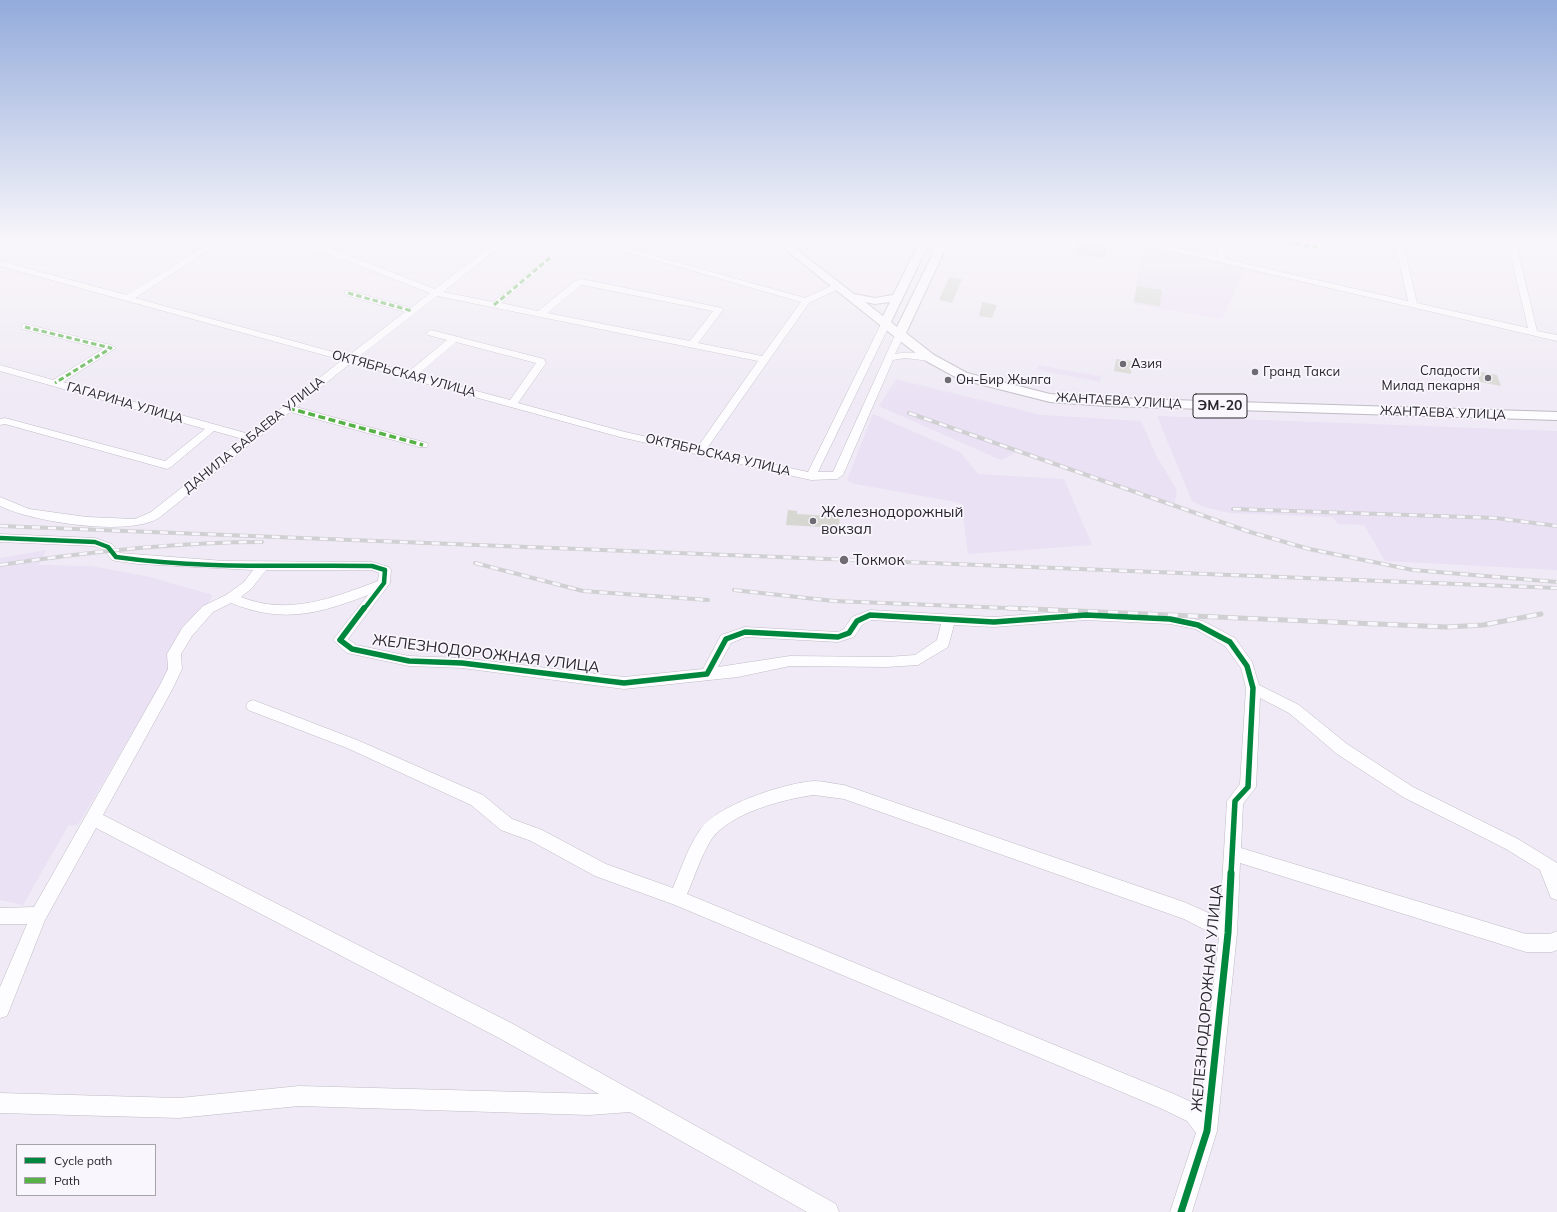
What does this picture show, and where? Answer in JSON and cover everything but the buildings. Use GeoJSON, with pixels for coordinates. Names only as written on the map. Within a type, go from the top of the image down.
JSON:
{"type":"FeatureCollection","features":[{"type":"Feature","properties":{"kind":"main road"},"geometry":{"type":"LineString","coordinates":[[899,335],[918,296]]}},
{"type":"Feature","properties":{"kind":"main road"},"geometry":{"type":"LineString","coordinates":[[852,297],[876,301],[897,298]]}},
{"type":"Feature","properties":{"kind":"main road","name":"ЖАНТАЕВА УЛИЦА"},"geometry":{"type":"LineString","coordinates":[[852,297],[930,358],[964,376],[979,382],[1050,398],[1108,402],[1557,416]]}},
{"type":"Feature","properties":{"kind":"main road"},"geometry":{"type":"LineString","coordinates":[[885,324],[897,298]]}},
{"type":"Feature","properties":{"kind":"street","name":"ОКТЯБРЬСКАЯ УЛИЦА"},"geometry":{"type":"LineString","coordinates":[[116,296],[624,434],[811,476],[837,475],[889,358]]}},
{"type":"Feature","properties":{"kind":"street"},"geometry":{"type":"LineString","coordinates":[[128,299],[133,296]]}},
{"type":"Feature","properties":{"kind":"street"},"geometry":{"type":"LineString","coordinates":[[357,296],[412,311]]}},
{"type":"Feature","properties":{"kind":"street","name":"ДАНИЛА БАБАЕВА УЛИЦА"},"geometry":{"type":"LineString","coordinates":[[0,502],[29,513],[85,520],[144,521],[155,515],[350,359],[433,296]]}},
{"type":"Feature","properties":{"kind":"street"},"geometry":{"type":"LineString","coordinates":[[449,296],[764,359]]}},
{"type":"Feature","properties":{"kind":"street"},"geometry":{"type":"LineString","coordinates":[[494,305],[505,296]]}},
{"type":"Feature","properties":{"kind":"street"},"geometry":{"type":"LineString","coordinates":[[540,314],[562,296]]}},
{"type":"Feature","properties":{"kind":"street"},"geometry":{"type":"LineString","coordinates":[[648,296],[719,310],[692,345]]}},
{"type":"Feature","properties":{"kind":"street"},"geometry":{"type":"LineString","coordinates":[[787,296],[806,301]]}},
{"type":"Feature","properties":{"kind":"street"},"geometry":{"type":"LineString","coordinates":[[700,451],[806,301],[818,296]]}},
{"type":"Feature","properties":{"kind":"street"},"geometry":{"type":"LineString","coordinates":[[1376,296],[1557,338]]}},
{"type":"Feature","properties":{"kind":"street"},"geometry":{"type":"LineString","coordinates":[[1411,296],[1413,304]]}},
{"type":"Feature","properties":{"kind":"street"},"geometry":{"type":"LineString","coordinates":[[1524,296],[1533,332]]}},
{"type":"Feature","properties":{"kind":"street"},"geometry":{"type":"LineString","coordinates":[[811,476],[885,324]]}},
{"type":"Feature","properties":{"kind":"street"},"geometry":{"type":"LineString","coordinates":[[25,327],[111,348],[55,383]]}},
{"type":"Feature","properties":{"kind":"street"},"geometry":{"type":"LineString","coordinates":[[431,334],[541,361],[542,363],[512,404]]}},
{"type":"Feature","properties":{"kind":"street"},"geometry":{"type":"LineString","coordinates":[[889,358],[899,335]]}},
{"type":"Feature","properties":{"kind":"street"},"geometry":{"type":"LineString","coordinates":[[409,376],[454,339]]}},
{"type":"Feature","properties":{"kind":"street"},"geometry":{"type":"LineString","coordinates":[[889,358],[904,355],[930,358]]}},
{"type":"Feature","properties":{"kind":"street","name":"ГАГАРИНА УЛИЦА"},"geometry":{"type":"LineString","coordinates":[[0,368],[250,438]]}},
{"type":"Feature","properties":{"kind":"street"},"geometry":{"type":"LineString","coordinates":[[288,408],[423,445]]}},
{"type":"Feature","properties":{"kind":"street"},"geometry":{"type":"LineString","coordinates":[[0,422],[5,421],[48,431],[167,465],[213,427]]}},
{"type":"Feature","properties":{"kind":"street"},"geometry":{"type":"LineString","coordinates":[[0,538],[95,542],[108,547],[116,557],[138,560],[224,565],[264,564],[372,566],[385,570],[384,584],[343,599],[302,610],[270,611],[244,604],[232,598]]}},
{"type":"Feature","properties":{"kind":"street"},"geometry":{"type":"LineString","coordinates":[[0,1009],[39,915],[166,688],[175,668],[174,654],[187,632],[208,609],[232,598],[248,585],[264,564]]}},
{"type":"Feature","properties":{"kind":"street","name":"ЖЕЛЕЗНОДОРОЖНАЯ УЛИЦА"},"geometry":{"type":"LineString","coordinates":[[384,584],[340,640],[352,649],[408,661],[462,663],[624,683],[738,671],[790,661],[887,662],[918,660],[943,643],[949,619]]}},
{"type":"Feature","properties":{"kind":"street","name":"ЖЕЛЕЗНОДОРОЖНАЯ УЛИЦА"},"geometry":{"type":"LineString","coordinates":[[707,674],[726,640],[746,632],[838,637],[849,632],[857,621],[870,615],[994,622],[1086,615],[1170,619],[1198,625],[1230,642],[1246,666],[1253,688],[1248,787],[1235,801],[1231,853],[1228,933],[1207,1131],[1181,1212]]}},
{"type":"Feature","properties":{"kind":"street"},"geometry":{"type":"LineString","coordinates":[[1253,688],[1294,709],[1342,750],[1408,792],[1512,844],[1552,869],[1557,892]]}},
{"type":"Feature","properties":{"kind":"street"},"geometry":{"type":"LineString","coordinates":[[253,706],[352,744],[477,800],[507,826],[536,835],[601,870],[677,898],[1167,1101],[1194,1114],[1207,1131]]}},
{"type":"Feature","properties":{"kind":"street"},"geometry":{"type":"LineString","coordinates":[[677,898],[707,833],[724,819],[748,805],[803,790],[816,788],[844,792],[1121,890],[1182,910],[1215,923],[1228,933]]}},
{"type":"Feature","properties":{"kind":"street"},"geometry":{"type":"LineString","coordinates":[[94,819],[499,1028],[828,1212]]}},
{"type":"Feature","properties":{"kind":"street"},"geometry":{"type":"LineString","coordinates":[[1231,853],[1526,943],[1552,943],[1557,940]]}},
{"type":"Feature","properties":{"kind":"street"},"geometry":{"type":"LineString","coordinates":[[0,916],[39,915]]}},
{"type":"Feature","properties":{"kind":"street"},"geometry":{"type":"LineString","coordinates":[[0,1104],[179,1108],[299,1096],[589,1105],[630,1102]]}},
{"type":"Feature","properties":{"kind":"shaded area"},"geometry":{"type":"Polygon","coordinates":[[[1134,296],[1233,296],[1222,319],[1133,304],[1134,296]]]}},
{"type":"Feature","properties":{"kind":"shaded area"},"geometry":{"type":"Polygon","coordinates":[[[1038,365],[1101,376],[1100,382],[1036,370],[1038,365]]]}},
{"type":"Feature","properties":{"kind":"shaded area"},"geometry":{"type":"Polygon","coordinates":[[[896,379],[1041,415],[1141,421],[1157,457],[1177,490],[1174,508],[1017,452],[1001,460],[879,406],[896,379]]]}},
{"type":"Feature","properties":{"kind":"shaded area"},"geometry":{"type":"Polygon","coordinates":[[[873,414],[960,452],[978,474],[1064,479],[1092,545],[968,554],[961,503],[855,484],[847,480],[873,414]]]}},
{"type":"Feature","properties":{"kind":"shaded area"},"geometry":{"type":"Polygon","coordinates":[[[1157,416],[1557,431],[1557,570],[1385,561],[1364,525],[1338,524],[1332,517],[1229,513],[1204,507],[1192,501],[1157,416]]]}},
{"type":"Feature","properties":{"kind":"shaded area"},"geometry":{"type":"Polygon","coordinates":[[[46,550],[39,565],[91,566],[150,577],[213,595],[78,825],[68,826],[23,905],[0,900],[0,558],[46,550]]]}},
{"type":"Feature","properties":{"kind":"railway"},"geometry":{"type":"LineString","coordinates":[[909,413],[1250,532],[1309,549],[1413,570],[1557,582]]}},
{"type":"Feature","properties":{"kind":"railway"},"geometry":{"type":"LineString","coordinates":[[1233,509],[1496,518],[1557,526]]}},
{"type":"Feature","properties":{"kind":"railway"},"geometry":{"type":"LineString","coordinates":[[0,526],[1557,588]]}},
{"type":"Feature","properties":{"kind":"railway"},"geometry":{"type":"LineString","coordinates":[[0,565],[65,556],[163,546],[229,542],[262,542]]}},
{"type":"Feature","properties":{"kind":"railway"},"geometry":{"type":"LineString","coordinates":[[475,563],[583,591],[708,600]]}},
{"type":"Feature","properties":{"kind":"railway"},"geometry":{"type":"LineString","coordinates":[[734,590],[834,601],[1031,609]]}},
{"type":"Feature","properties":{"kind":"railway"},"geometry":{"type":"LineString","coordinates":[[1008,608],[1447,627],[1483,625],[1541,614]]}},
{"type":"Feature","properties":{"kind":"marked path"},"geometry":{"type":"LineString","coordinates":[[357,296],[412,311]]}},
{"type":"Feature","properties":{"kind":"marked path"},"geometry":{"type":"LineString","coordinates":[[494,305],[505,296]]}},
{"type":"Feature","properties":{"kind":"marked path"},"geometry":{"type":"LineString","coordinates":[[25,327],[111,348],[55,383]]}},
{"type":"Feature","properties":{"kind":"marked path"},"geometry":{"type":"LineString","coordinates":[[288,408],[423,445]]}},
{"type":"Feature","properties":{"kind":"cycle path"},"geometry":{"type":"LineString","coordinates":[[0,538],[95,542],[108,547],[116,557],[138,560],[224,565],[372,566],[385,570],[384,583],[340,640],[352,649],[409,661],[462,663],[624,683],[707,674],[726,639],[745,632],[838,637],[849,633],[857,621],[870,615],[994,622],[1086,615],[1170,619],[1198,625],[1230,642],[1247,666],[1253,688],[1248,787],[1235,801],[1228,933],[1207,1131],[1181,1212]]}},
{"type":"Feature","properties":{"kind":"place","name":"Азия"},"geometry":{"type":"Point","coordinates":[1123,364]}},
{"type":"Feature","properties":{"kind":"place","name":"Гранд Такси"},"geometry":{"type":"Point","coordinates":[1255,372]}},
{"type":"Feature","properties":{"kind":"place","name":"Сладости Милад пекарня"},"geometry":{"type":"Point","coordinates":[1488,378]}},
{"type":"Feature","properties":{"kind":"place","name":"Он-Бир Жылга"},"geometry":{"type":"Point","coordinates":[948,380]}},
{"type":"Feature","properties":{"kind":"place","name":"Железнодорожный вокзал"},"geometry":{"type":"Point","coordinates":[813,521]}},
{"type":"Feature","properties":{"kind":"place","name":"Токмок"},"geometry":{"type":"Point","coordinates":[844,560]}}]}
